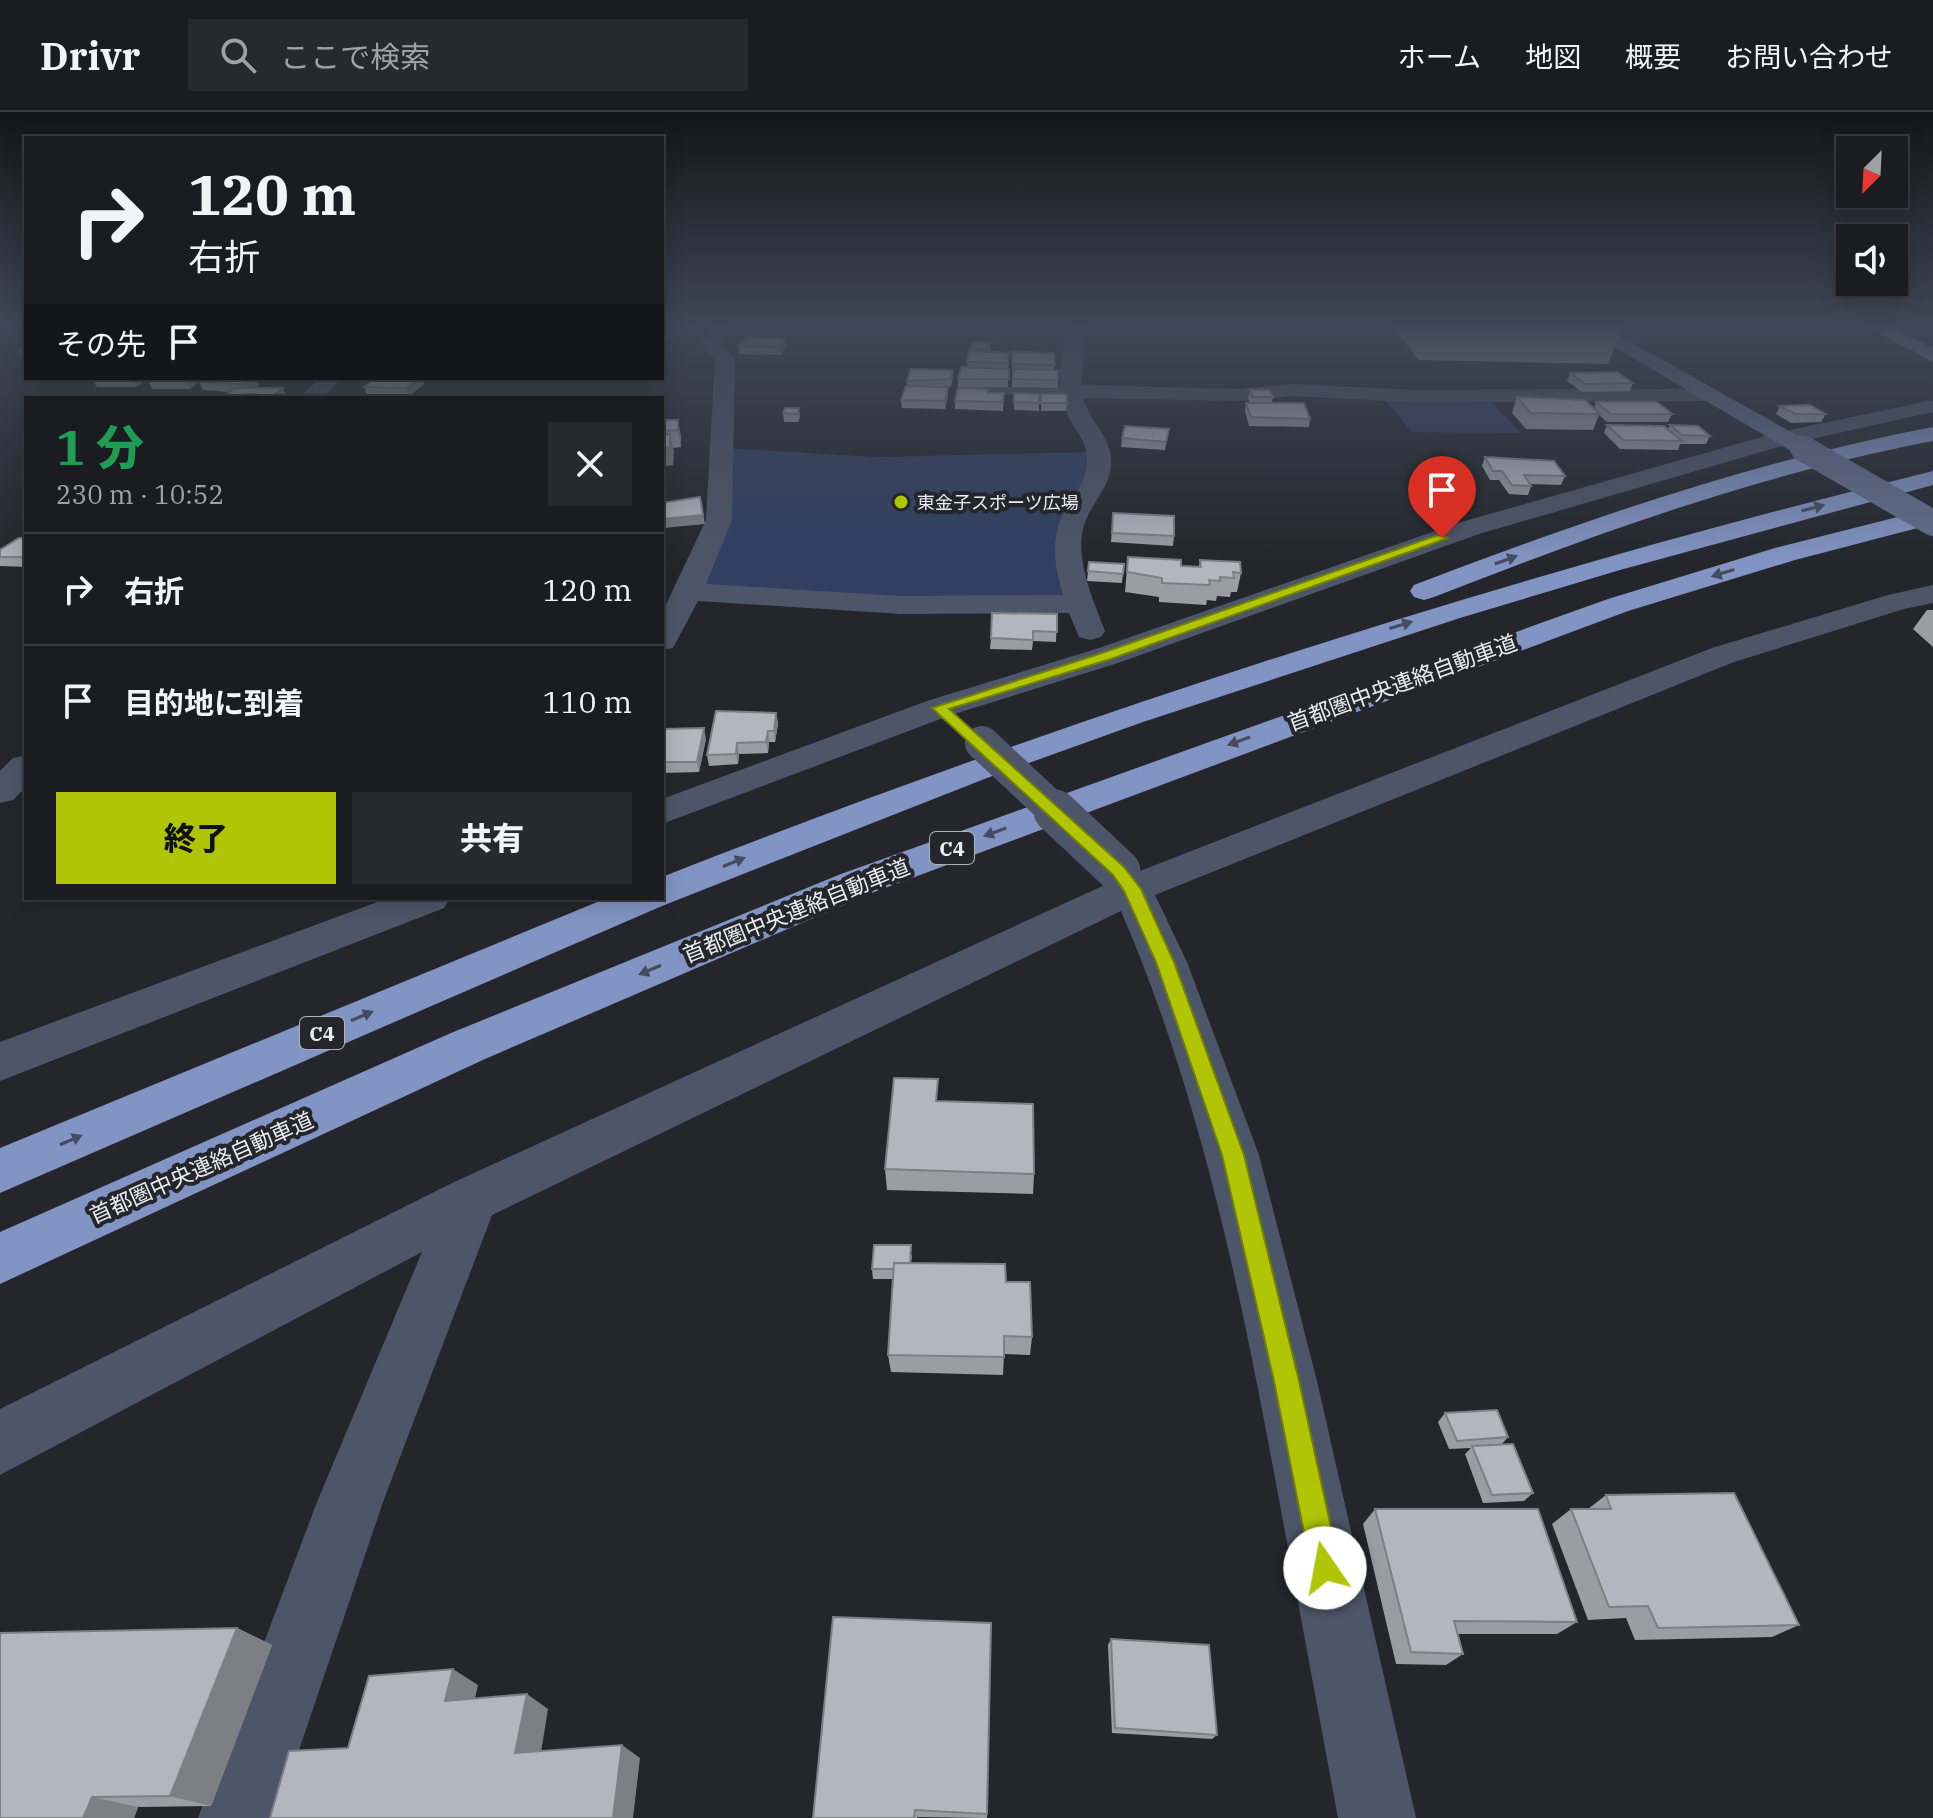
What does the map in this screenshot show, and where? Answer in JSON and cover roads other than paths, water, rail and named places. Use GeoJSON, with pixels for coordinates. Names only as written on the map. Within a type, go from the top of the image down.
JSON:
{"type":"FeatureCollection","features":[{"type":"Feature","properties":{"kind":"highway"},"geometry":{"type":"LineString","coordinates":[[664,891],[807,832],[1501,561],[1726,481],[1849,448],[1933,434]]}},
{"type":"Feature","properties":{"kind":"highway"},"geometry":{"type":"LineString","coordinates":[[807,832],[1173,699],[1367,636],[1729,529],[1933,478]]}},
{"type":"Feature","properties":{"kind":"highway","name":"首都圏中央連絡自動車道"},"geometry":{"type":"LineString","coordinates":[[0,1259],[468,1046],[855,884],[1618,605],[1785,554],[1933,516]]}},
{"type":"Feature","properties":{"kind":"highway"},"geometry":{"type":"LineString","coordinates":[[1785,554],[1933,531]]}},
{"type":"Feature","properties":{"kind":"highway","name":"C4"},"geometry":{"type":"LineString","coordinates":[[0,1171],[641,900]]}},
{"type":"Feature","properties":{"kind":"street"},"geometry":{"type":"LineString","coordinates":[[664,637],[688,592],[719,520],[723,405]]}},
{"type":"Feature","properties":{"kind":"street"},"geometry":{"type":"LineString","coordinates":[[1075,405],[1077,413],[1098,448],[1099,475],[1068,532],[1071,570],[1091,636],[1107,656]]}},
{"type":"Feature","properties":{"kind":"street"},"geometry":{"type":"LineString","coordinates":[[1723,405],[1933,523]]}},
{"type":"Feature","properties":{"kind":"street"},"geometry":{"type":"LineString","coordinates":[[664,811],[939,708],[1107,656],[1470,528],[1933,406]]}},
{"type":"Feature","properties":{"kind":"street"},"geometry":{"type":"LineString","coordinates":[[688,592],[901,605],[1081,604]]}},
{"type":"Feature","properties":{"kind":"street"},"geometry":{"type":"LineString","coordinates":[[0,1443],[471,1199],[1125,880],[1723,655],[1898,601],[1933,594]]}},
{"type":"Feature","properties":{"kind":"street"},"geometry":{"type":"LineString","coordinates":[[939,708],[982,743],[1125,880],[1165,962],[1233,1155],[1287,1381],[1377,1818]]}},
{"type":"Feature","properties":{"kind":"street"},"geometry":{"type":"LineString","coordinates":[[0,792],[24,768]]}},
{"type":"Feature","properties":{"kind":"street"},"geometry":{"type":"LineString","coordinates":[[0,1062],[424,900]]}},
{"type":"Feature","properties":{"kind":"street"},"geometry":{"type":"LineString","coordinates":[[237,1818],[350,1502],[471,1199]]}},
{"type":"Feature","properties":{"kind":"place","name":"東金子スポーツ広場"},"geometry":{"type":"Point","coordinates":[901,502]}}]}
